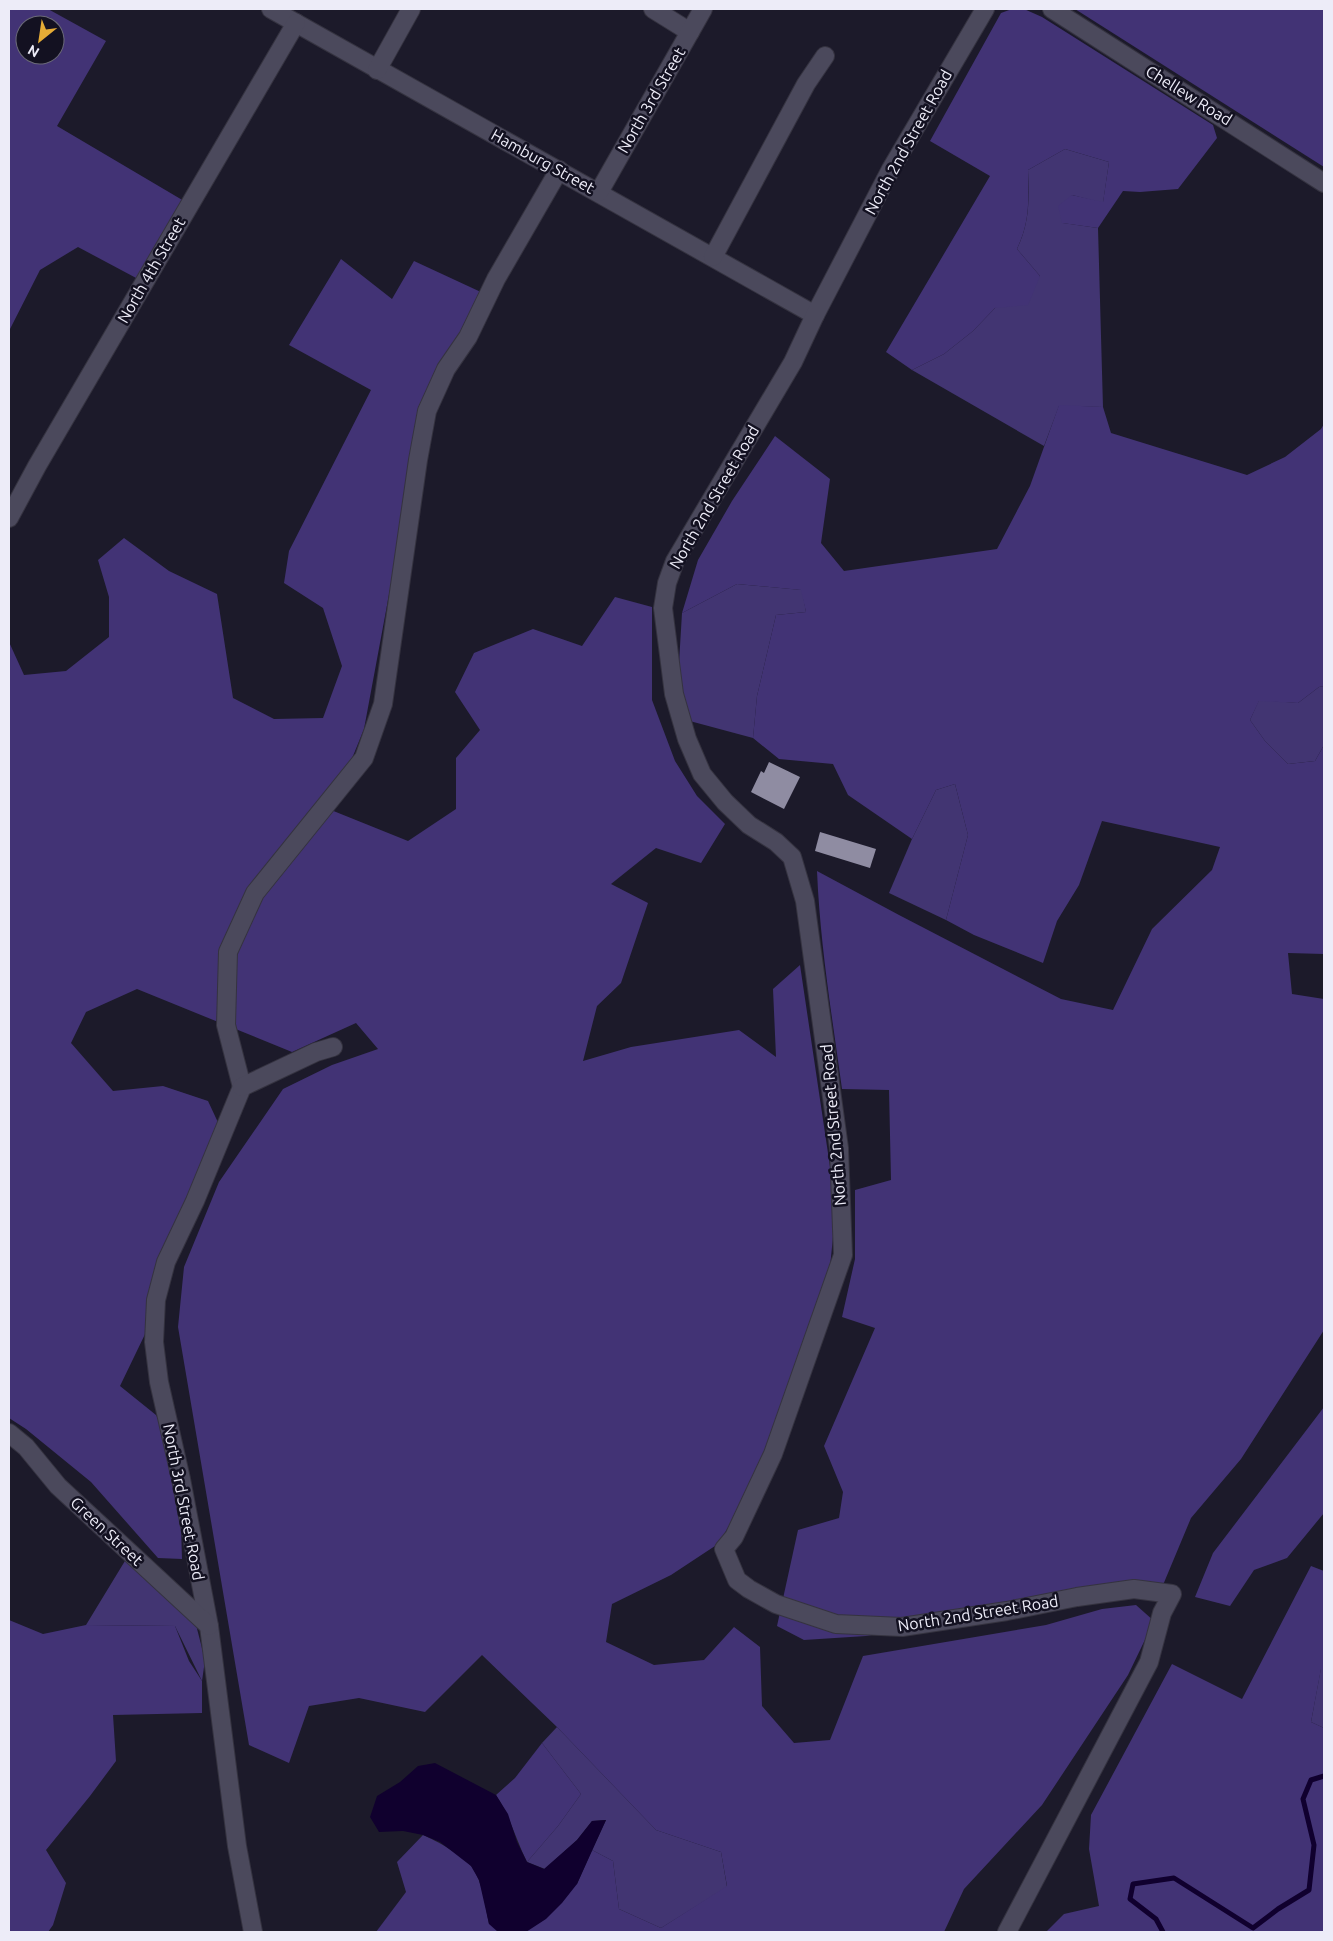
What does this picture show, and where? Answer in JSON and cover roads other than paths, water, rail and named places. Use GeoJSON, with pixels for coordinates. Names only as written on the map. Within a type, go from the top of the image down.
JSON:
{"type":"FeatureCollection","features":[{"type":"Feature","properties":{"kind":"street","name":"Hamburg Street"},"geometry":{"type":"LineString","coordinates":[[271,9],[376,70],[599,192],[815,314]]}},
{"type":"Feature","properties":{"kind":"street"},"geometry":{"type":"LineString","coordinates":[[376,70],[410,9]]}},
{"type":"Feature","properties":{"kind":"street"},"geometry":{"type":"LineString","coordinates":[[653,9],[690,32]]}},
{"type":"Feature","properties":{"kind":"street","name":"North 3rd Street"},"geometry":{"type":"LineString","coordinates":[[599,192],[703,9]]}},
{"type":"Feature","properties":{"kind":"street","name":"North 2nd Street Road"},"geometry":{"type":"LineString","coordinates":[[985,9],[891,169],[815,314],[793,362],[675,561],[666,583],[663,608],[674,694],[687,738],[702,774],[725,802],[749,825],[776,842],[792,857],[806,900],[839,1148],[844,1255],[773,1454],[734,1537],[724,1549],[737,1580],[776,1604],[836,1624],[902,1627],[1134,1589],[1172,1594],[1162,1613],[1149,1662],[1006,1932]]}},
{"type":"Feature","properties":{"kind":"street","name":"Chellew Road"},"geometry":{"type":"LineString","coordinates":[[1052,9],[1324,183]]}},
{"type":"Feature","properties":{"kind":"street","name":"North 4th Street"},"geometry":{"type":"LineString","coordinates":[[9,518],[42,457],[296,23]]}},
{"type":"Feature","properties":{"kind":"street"},"geometry":{"type":"LineString","coordinates":[[713,257],[806,84],[825,56]]}},
{"type":"Feature","properties":{"kind":"street"},"geometry":{"type":"LineString","coordinates":[[333,1047],[307,1056],[242,1087],[226,1026],[228,952],[255,892],[364,758],[383,704],[418,460],[427,410],[446,369],[468,337],[496,279],[559,170]]}},
{"type":"Feature","properties":{"kind":"street","name":"North 3rd Street Road"},"geometry":{"type":"LineString","coordinates":[[242,1087],[195,1201],[166,1262],[156,1300],[154,1342],[159,1382],[181,1479],[209,1626],[237,1846],[253,1932]]}},
{"type":"Feature","properties":{"kind":"street","name":"Green Street"},"geometry":{"type":"LineString","coordinates":[[9,1433],[26,1447],[58,1486],[209,1626]]}},
{"type":"Feature","properties":{"kind":"waterway"},"geometry":{"type":"LineString","coordinates":[[1163,1932],[1156,1919],[1130,1899],[1133,1884],[1174,1878],[1253,1928],[1278,1909],[1309,1890],[1314,1845],[1303,1799],[1311,1780],[1324,1776]]}}]}
